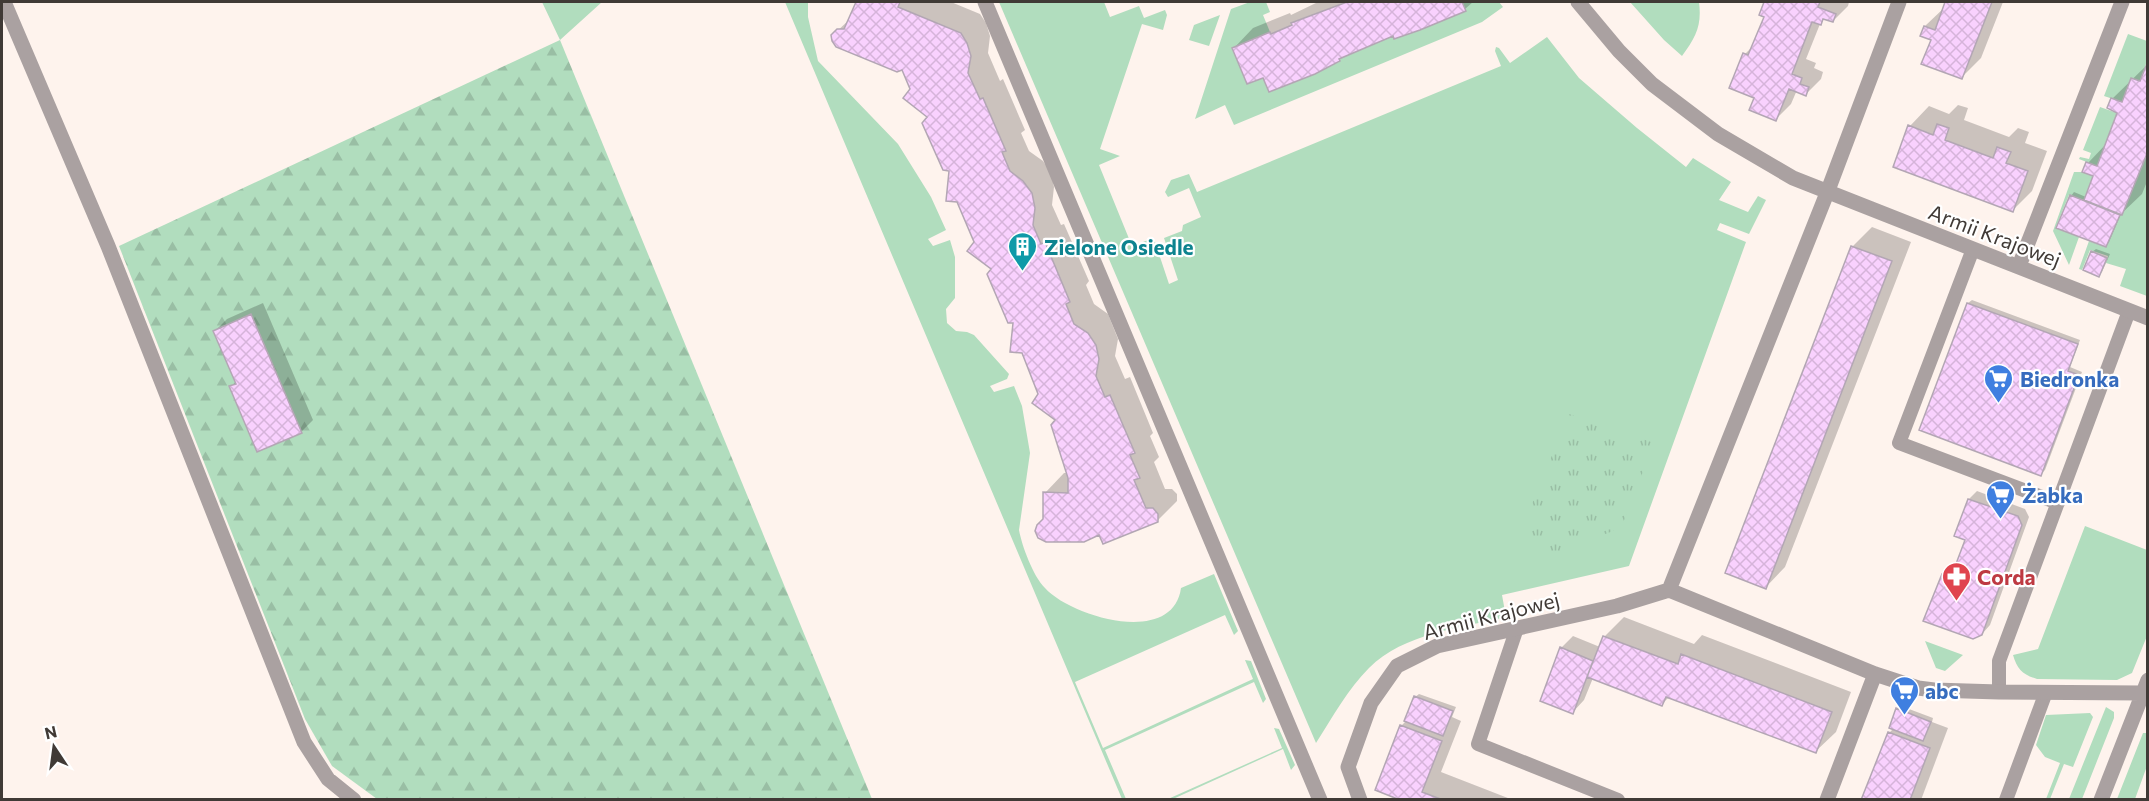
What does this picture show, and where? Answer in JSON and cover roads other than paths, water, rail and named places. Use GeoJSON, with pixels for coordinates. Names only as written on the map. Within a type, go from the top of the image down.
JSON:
{"type":"FeatureCollection","features":[{"type":"Feature","properties":{"kind":"street"},"geometry":{"type":"LineString","coordinates":[[4,2],[108,246],[304,742],[328,779],[354,800]]}},
{"type":"Feature","properties":{"kind":"street"},"geometry":{"type":"LineString","coordinates":[[984,2],[1320,800]]}},
{"type":"Feature","properties":{"kind":"street","name":"Armii Krajowej"},"geometry":{"type":"LineString","coordinates":[[1578,2],[1618,51],[1662,92],[1718,134],[1793,178],[2148,318]]}},
{"type":"Feature","properties":{"kind":"street"},"geometry":{"type":"LineString","coordinates":[[1899,2],[1827,193],[1669,590],[1904,684],[1934,690],[1999,692],[2046,692],[2145,686],[2101,800]]}},
{"type":"Feature","properties":{"kind":"street"},"geometry":{"type":"LineString","coordinates":[[2019,266],[2122,2]]}},
{"type":"Feature","properties":{"kind":"street","name":"Armii Krajowej"},"geometry":{"type":"LineString","coordinates":[[1360,800],[1348,767],[1371,703],[1397,666],[1437,646],[1617,606],[1669,590]]}},
{"type":"Feature","properties":{"kind":"street"},"geometry":{"type":"LineString","coordinates":[[1827,800],[1875,674]]}},
{"type":"Feature","properties":{"kind":"lane"},"geometry":{"type":"LineString","coordinates":[[1973,249],[1899,442],[2058,503]]}},
{"type":"Feature","properties":{"kind":"lane"},"geometry":{"type":"LineString","coordinates":[[1999,692],[1999,661],[2129,311]]}},
{"type":"Feature","properties":{"kind":"lane"},"geometry":{"type":"LineString","coordinates":[[1517,628],[1478,744],[1618,800]]}},
{"type":"Feature","properties":{"kind":"lane"},"geometry":{"type":"LineString","coordinates":[[2006,800],[2046,692]]}},
{"type":"Feature","properties":{"kind":"place","name":"Zielone Osiedle"},"geometry":{"type":"Point","coordinates":[1023,272]}},
{"type":"Feature","properties":{"kind":"place","name":"Biedronka"},"geometry":{"type":"Point","coordinates":[1999,404]}},
{"type":"Feature","properties":{"kind":"place","name":"Żabka"},"geometry":{"type":"Point","coordinates":[2001,520]}},
{"type":"Feature","properties":{"kind":"place","name":"Corda"},"geometry":{"type":"Point","coordinates":[1956,602]}},
{"type":"Feature","properties":{"kind":"place","name":"abc"},"geometry":{"type":"Point","coordinates":[1904,716]}}]}
